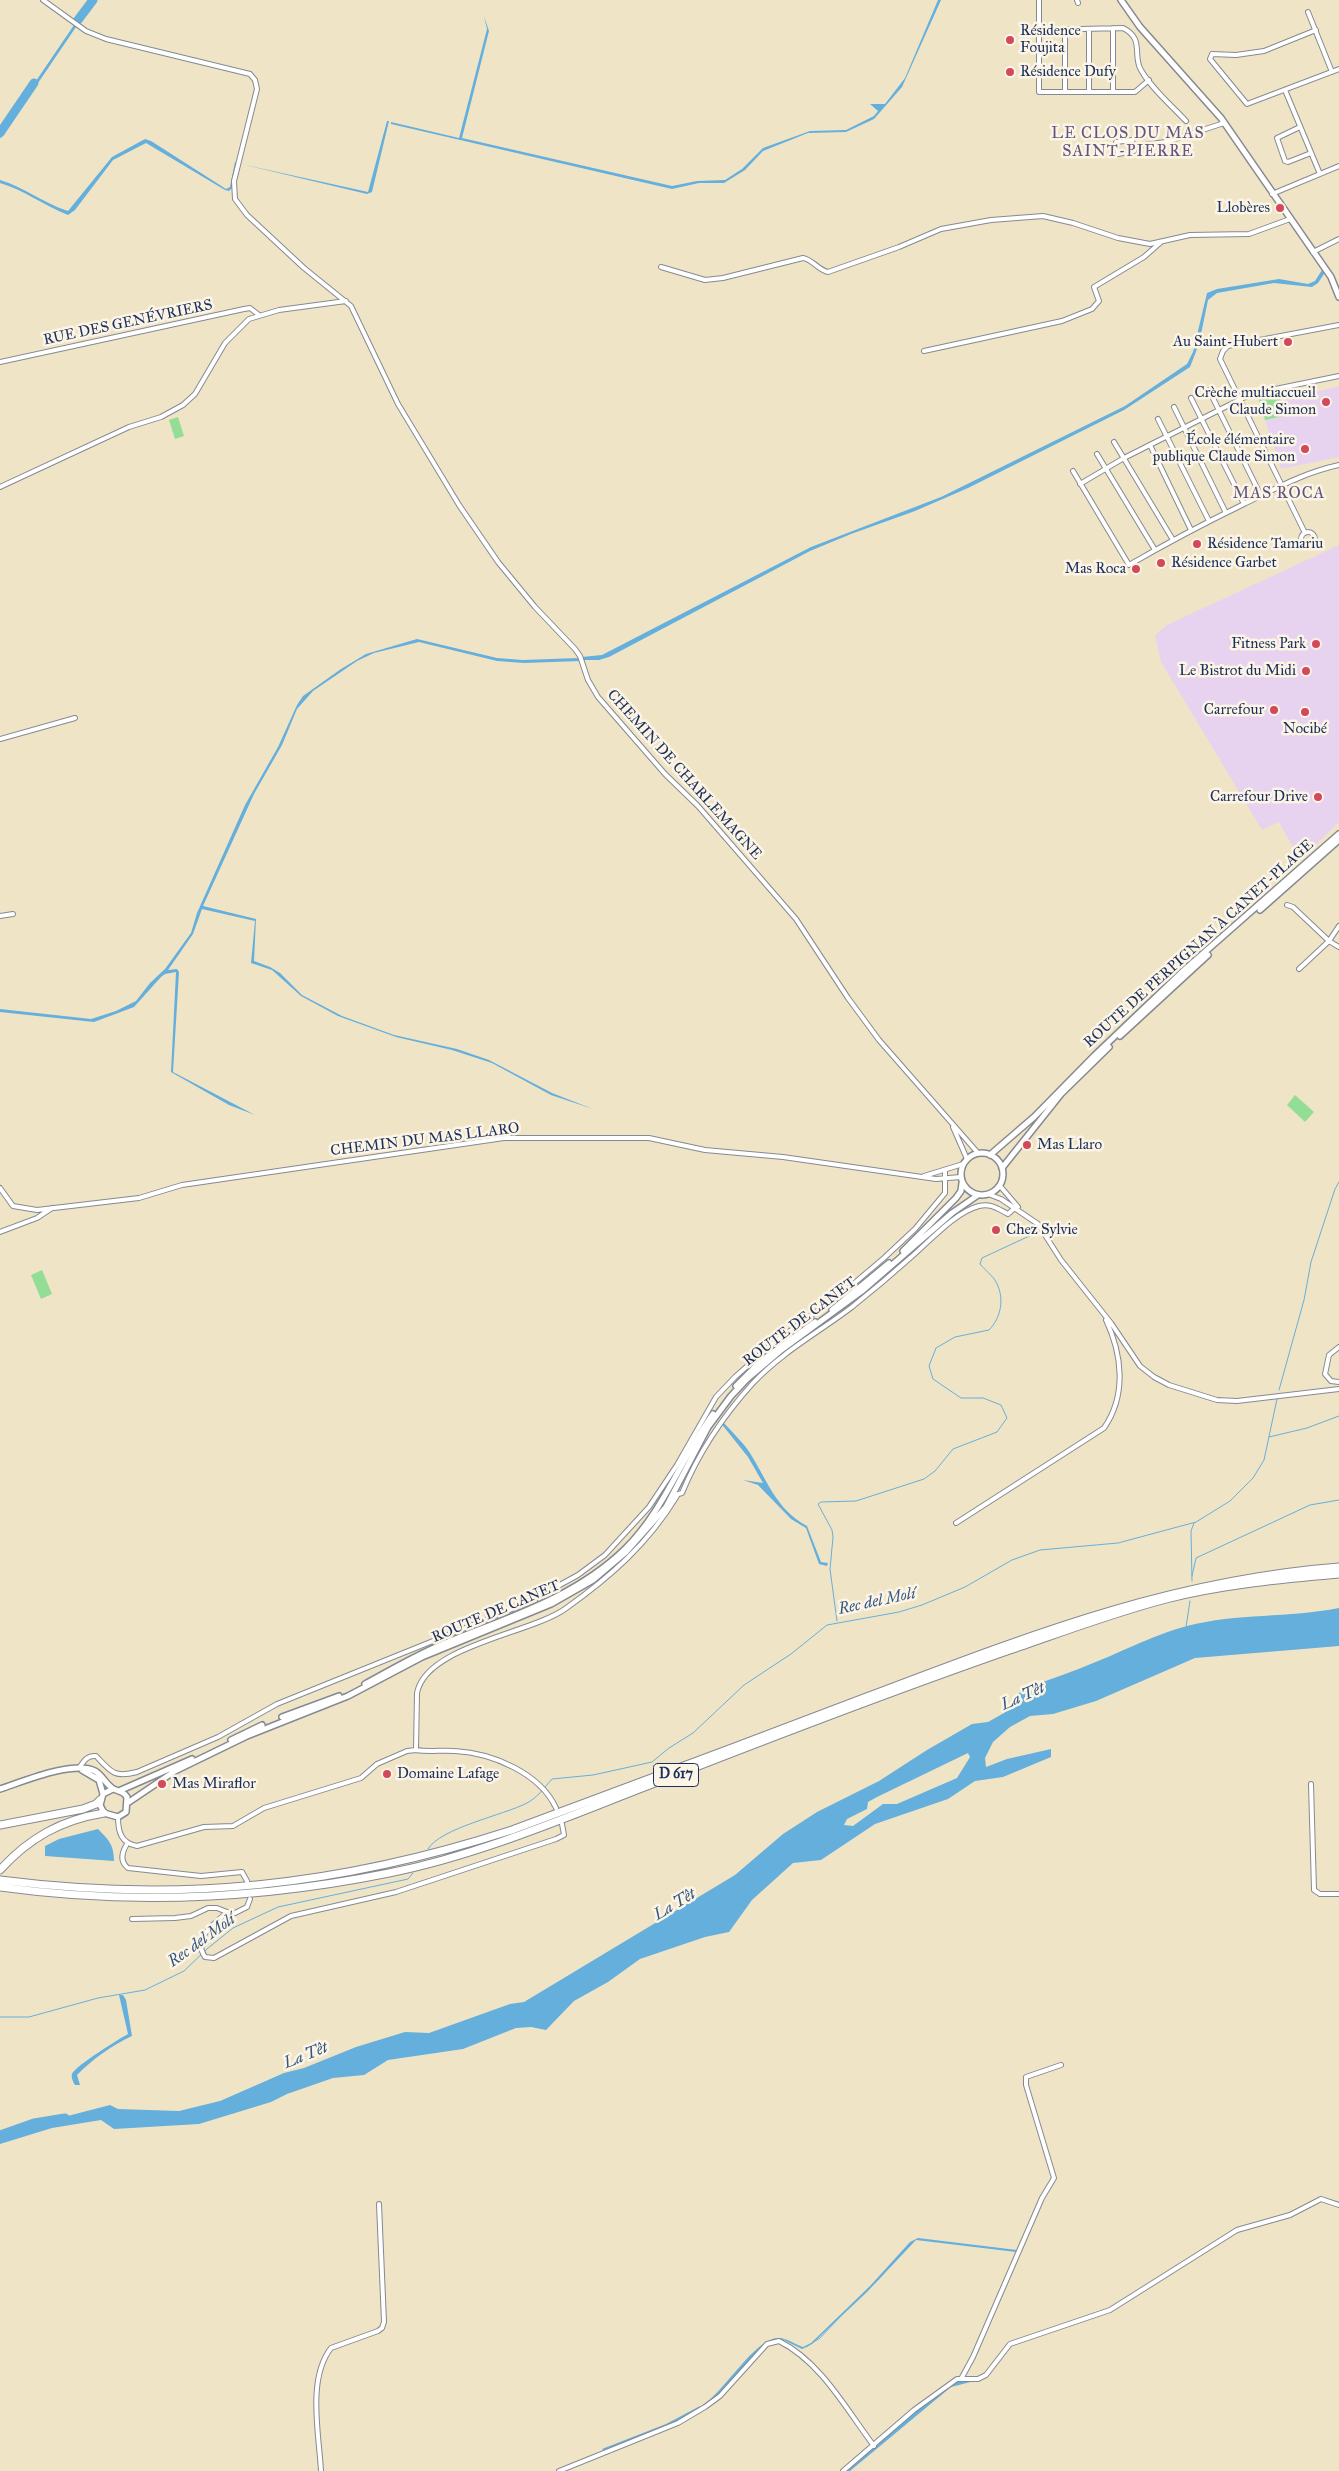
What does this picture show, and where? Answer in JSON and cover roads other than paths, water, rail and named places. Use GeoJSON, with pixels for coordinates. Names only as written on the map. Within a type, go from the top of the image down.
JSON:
{"type":"FeatureCollection","features":[{"type":"Feature","properties":{"kind":"highway","name":"D 617"},"geometry":{"type":"LineString","coordinates":[[0,1880],[97,1889],[207,1890],[292,1882],[418,1858],[512,1830],[994,1649],[1100,1612],[1162,1595],[1229,1581],[1339,1566]]}},
{"type":"Feature","properties":{"kind":"highway","name":"D 617"},"geometry":{"type":"LineString","coordinates":[[0,1887],[88,1897],[190,1897],[260,1892],[390,1873],[507,1840],[946,1672],[1101,1618],[1196,1593],[1286,1579],[1339,1574]]}},
{"type":"Feature","properties":{"kind":"highway"},"geometry":{"type":"LineString","coordinates":[[0,1825],[83,1809],[96,1804],[102,1797]]}},
{"type":"Feature","properties":{"kind":"highway"},"geometry":{"type":"LineString","coordinates":[[2,1868],[18,1850],[38,1836],[58,1827],[104,1814]]}},
{"type":"Feature","properties":{"kind":"main road"},"geometry":{"type":"LineString","coordinates":[[1121,0],[1140,27],[1224,122],[1331,277],[1339,296]]}},
{"type":"Feature","properties":{"kind":"main road","name":"ROUTE DE PERPIGNAN À CANET-PLAGE"},"geometry":{"type":"LineString","coordinates":[[990,1154],[1034,1117],[1088,1062],[1181,973],[1339,834]]}},
{"type":"Feature","properties":{"kind":"main road","name":"ROUTE DE PERPIGNAN À CANET-PLAGE"},"geometry":{"type":"LineString","coordinates":[[1002,1168],[1061,1094],[1112,1043],[1191,969],[1339,840]]}},
{"type":"Feature","properties":{"kind":"main road"},"geometry":{"type":"LineString","coordinates":[[978,1153],[990,1154],[1000,1162],[1002,1168],[1000,1186],[988,1194],[978,1195],[969,1191],[961,1180],[963,1164],[967,1159],[978,1153]]}},
{"type":"Feature","properties":{"kind":"main road","name":"ROUTE DE CANET"},"geometry":{"type":"LineString","coordinates":[[121,1790],[271,1722],[363,1685],[428,1650],[550,1600],[590,1577],[624,1549],[651,1519],[705,1426],[744,1376],[778,1348],[837,1306],[896,1257],[956,1198],[961,1191],[961,1180]]}},
{"type":"Feature","properties":{"kind":"main road","name":"ROUTE DE CANET"},"geometry":{"type":"LineString","coordinates":[[129,1802],[175,1771],[238,1740],[272,1724],[348,1696],[422,1657],[519,1618],[571,1594],[609,1568],[650,1527],[675,1495],[708,1427],[730,1396],[780,1351],[862,1291],[952,1213],[978,1195]]}},
{"type":"Feature","properties":{"kind":"main road"},"geometry":{"type":"LineString","coordinates":[[0,1789],[56,1772],[79,1768],[96,1772],[113,1789],[121,1790],[129,1802],[126,1812],[118,1817],[104,1814],[100,1780],[79,1768]]}},
{"type":"Feature","properties":{"kind":"main road"},"geometry":{"type":"LineString","coordinates":[[102,1797],[113,1789]]}},
{"type":"Feature","properties":{"kind":"street","name":"CHEMIN DE CHARLEMAGNE"},"geometry":{"type":"LineString","coordinates":[[43,0],[86,31],[106,39],[250,74],[253,77],[257,89],[234,181],[235,199],[270,237],[347,301],[398,404],[459,505],[498,562],[580,656],[588,680],[598,697],[665,774],[698,806],[796,919],[848,998],[879,1040],[978,1153]]}},
{"type":"Feature","properties":{"kind":"street"},"geometry":{"type":"LineString","coordinates":[[1039,0],[1039,92],[1135,92],[1149,80]]}},
{"type":"Feature","properties":{"kind":"street"},"geometry":{"type":"LineString","coordinates":[[1308,12],[1332,72]]}},
{"type":"Feature","properties":{"kind":"street"},"geometry":{"type":"LineString","coordinates":[[1113,28],[1113,92]]}},
{"type":"Feature","properties":{"kind":"street"},"geometry":{"type":"LineString","coordinates":[[1039,30],[1124,28],[1136,40],[1140,68],[1186,120]]}},
{"type":"Feature","properties":{"kind":"street"},"geometry":{"type":"LineString","coordinates":[[1065,29],[1065,92]]}},
{"type":"Feature","properties":{"kind":"street"},"geometry":{"type":"LineString","coordinates":[[1089,29],[1089,92]]}},
{"type":"Feature","properties":{"kind":"street"},"geometry":{"type":"LineString","coordinates":[[1316,30],[1264,51],[1236,55],[1218,54],[1210,57],[1211,62],[1247,104],[1339,69]]}},
{"type":"Feature","properties":{"kind":"street"},"geometry":{"type":"LineString","coordinates":[[1285,90],[1320,174]]}},
{"type":"Feature","properties":{"kind":"street"},"geometry":{"type":"LineString","coordinates":[[1133,146],[1166,142],[1224,122]]}},
{"type":"Feature","properties":{"kind":"street"},"geometry":{"type":"LineString","coordinates":[[1300,127],[1277,138],[1285,161],[1288,162],[1311,152]]}},
{"type":"Feature","properties":{"kind":"street"},"geometry":{"type":"LineString","coordinates":[[1132,140],[1133,146],[1134,151],[1118,154],[1116,142],[1132,140]]}},
{"type":"Feature","properties":{"kind":"street"},"geometry":{"type":"LineString","coordinates":[[1272,194],[1339,166]]}},
{"type":"Feature","properties":{"kind":"street"},"geometry":{"type":"LineString","coordinates":[[661,267],[705,280],[723,278],[807,258],[818,270],[828,272],[900,247],[941,229],[991,220],[1043,216],[1073,222],[1138,244],[1161,242],[1190,235],[1249,234],[1290,219]]}},
{"type":"Feature","properties":{"kind":"street"},"geometry":{"type":"LineString","coordinates":[[1313,252],[1339,238]]}},
{"type":"Feature","properties":{"kind":"street"},"geometry":{"type":"LineString","coordinates":[[924,351],[1045,326],[1092,309],[1099,301],[1094,287],[1144,257],[1161,242]]}},
{"type":"Feature","properties":{"kind":"street"},"geometry":{"type":"LineString","coordinates":[[0,487],[128,427],[161,416],[183,405],[195,394],[225,343],[248,320],[259,315],[317,303],[347,301]]}},
{"type":"Feature","properties":{"kind":"street","name":"RUE DES GENÉVRIERS"},"geometry":{"type":"LineString","coordinates":[[0,362],[244,309],[250,308],[259,315]]}},
{"type":"Feature","properties":{"kind":"street"},"geometry":{"type":"LineString","coordinates":[[1305,533],[1220,358],[1228,346],[1339,325]]}},
{"type":"Feature","properties":{"kind":"street"},"geometry":{"type":"LineString","coordinates":[[1080,484],[1124,458],[1251,394],[1339,376]]}},
{"type":"Feature","properties":{"kind":"street"},"geometry":{"type":"LineString","coordinates":[[1209,390],[1261,496]]}},
{"type":"Feature","properties":{"kind":"street"},"geometry":{"type":"LineString","coordinates":[[1192,398],[1244,504]]}},
{"type":"Feature","properties":{"kind":"street"},"geometry":{"type":"LineString","coordinates":[[1174,407],[1226,513]]}},
{"type":"Feature","properties":{"kind":"street"},"geometry":{"type":"LineString","coordinates":[[1158,419],[1209,521]]}},
{"type":"Feature","properties":{"kind":"street"},"geometry":{"type":"LineString","coordinates":[[1114,442],[1172,540]]}},
{"type":"Feature","properties":{"kind":"street"},"geometry":{"type":"LineString","coordinates":[[1150,445],[1191,530]]}},
{"type":"Feature","properties":{"kind":"street"},"geometry":{"type":"LineString","coordinates":[[1097,454],[1155,550]]}},
{"type":"Feature","properties":{"kind":"street"},"geometry":{"type":"LineString","coordinates":[[1073,471],[1129,565],[1191,530],[1282,485],[1310,472],[1339,465]]}},
{"type":"Feature","properties":{"kind":"street"},"geometry":{"type":"LineString","coordinates":[[0,739],[75,718]]}},
{"type":"Feature","properties":{"kind":"street"},"geometry":{"type":"LineString","coordinates":[[1287,905],[1292,907],[1329,941],[1339,947]]}},
{"type":"Feature","properties":{"kind":"street"},"geometry":{"type":"LineString","coordinates":[[0,916],[13,914]]}},
{"type":"Feature","properties":{"kind":"street"},"geometry":{"type":"LineString","coordinates":[[1299,969],[1329,941],[1339,926]]}},
{"type":"Feature","properties":{"kind":"street","name":"CHEMIN DE CHARLEMAGNE"},"geometry":{"type":"LineString","coordinates":[[947,1119],[958,1135],[967,1159]]}},
{"type":"Feature","properties":{"kind":"street","name":"CHEMIN DU MAS LLARO"},"geometry":{"type":"LineString","coordinates":[[0,1188],[13,1206],[37,1210],[138,1198],[182,1185],[504,1138],[649,1138],[705,1150],[783,1157],[936,1179],[945,1177],[961,1180]]}},
{"type":"Feature","properties":{"kind":"street"},"geometry":{"type":"LineString","coordinates":[[921,1176],[963,1164]]}},
{"type":"Feature","properties":{"kind":"street"},"geometry":{"type":"LineString","coordinates":[[79,1768],[86,1758],[92,1755],[96,1756],[116,1774],[123,1776],[137,1772],[218,1737],[277,1704],[527,1603],[551,1592],[592,1566],[649,1507],[669,1479],[716,1397],[755,1359],[861,1278],[915,1229],[946,1193],[945,1170]]}},
{"type":"Feature","properties":{"kind":"street"},"geometry":{"type":"LineString","coordinates":[[1000,1186],[1016,1207],[1038,1224],[1061,1260],[1103,1313],[1140,1366],[1154,1378],[1186,1391],[1217,1400],[1237,1402],[1339,1389]]}},
{"type":"Feature","properties":{"kind":"street"},"geometry":{"type":"LineString","coordinates":[[988,1194],[1016,1207]]}},
{"type":"Feature","properties":{"kind":"street"},"geometry":{"type":"LineString","coordinates":[[416,1750],[417,1693],[419,1684],[426,1674],[456,1654],[532,1625],[563,1610],[631,1555],[650,1535],[675,1495],[682,1494],[698,1459],[725,1419],[755,1381],[777,1362],[852,1307],[950,1223],[979,1206],[995,1206],[1008,1214],[1016,1207]]}},
{"type":"Feature","properties":{"kind":"street","name":"CHEMIN DU MAS LLARO"},"geometry":{"type":"LineString","coordinates":[[0,1232],[37,1218],[52,1208]]}},
{"type":"Feature","properties":{"kind":"street"},"geometry":{"type":"LineString","coordinates":[[956,1523],[1104,1428],[1113,1416],[1119,1390],[1120,1360],[1103,1313]]}},
{"type":"Feature","properties":{"kind":"street"},"geometry":{"type":"LineString","coordinates":[[1339,1347],[1329,1356],[1325,1374],[1331,1381],[1339,1382]]}},
{"type":"Feature","properties":{"kind":"street"},"geometry":{"type":"LineString","coordinates":[[118,1817],[121,1838],[127,1844],[137,1846],[204,1827],[232,1826],[264,1808],[361,1778],[377,1764],[407,1750],[455,1751],[475,1754],[498,1761],[539,1784],[550,1795],[556,1808]]}},
{"type":"Feature","properties":{"kind":"street"},"geometry":{"type":"LineString","coordinates":[[1311,1784],[1314,1890],[1320,1894],[1339,1894]]}},
{"type":"Feature","properties":{"kind":"street"},"geometry":{"type":"LineString","coordinates":[[227,1912],[206,1932],[200,1941],[200,1948],[204,1956],[214,1958],[291,1916],[396,1892],[556,1838],[564,1835],[562,1824]]}},
{"type":"Feature","properties":{"kind":"street"},"geometry":{"type":"LineString","coordinates":[[127,1844],[122,1858],[124,1865],[128,1868],[201,1876],[242,1872],[248,1881]]}},
{"type":"Feature","properties":{"kind":"street"},"geometry":{"type":"LineString","coordinates":[[132,1919],[175,1918],[217,1908],[227,1912],[242,1911],[247,1907],[250,1899]]}},
{"type":"Feature","properties":{"kind":"street"},"geometry":{"type":"LineString","coordinates":[[961,2379],[973,2356],[1042,2198],[1054,2178],[1026,2085],[1026,2077],[1061,2065]]}},
{"type":"Feature","properties":{"kind":"street"},"geometry":{"type":"LineString","coordinates":[[842,2471],[874,2446],[914,2410],[957,2379],[978,2379],[986,2375],[1010,2344],[1110,2310],[1237,2230],[1290,2214],[1321,2199],[1339,2205]]}},
{"type":"Feature","properties":{"kind":"street"},"geometry":{"type":"LineString","coordinates":[[321,2471],[317,2381],[328,2353],[332,2348],[378,2331],[384,2322],[379,2204]]}},
{"type":"Feature","properties":{"kind":"street"},"geometry":{"type":"LineString","coordinates":[[559,2471],[678,2423],[720,2396],[767,2344],[779,2341],[795,2348],[812,2364],[874,2446]]}},
{"type":"Feature","properties":{"kind":"water"},"geometry":{"type":"Polygon","coordinates":[[[938,0],[941,0],[902,87],[874,119],[846,132],[808,133],[763,151],[745,170],[724,183],[699,183],[672,189],[391,124],[391,122],[459,138],[487,29],[484,16],[489,31],[462,138],[672,186],[697,181],[725,180],[742,169],[763,148],[810,131],[846,130],[874,116],[878,111],[870,104],[885,104],[905,78],[938,0]]]}},
{"type":"Feature","properties":{"kind":"water"},"geometry":{"type":"Polygon","coordinates":[[[74,25],[76,27],[0,139],[2,131],[74,25]]]}},
{"type":"Feature","properties":{"kind":"water"},"geometry":{"type":"Polygon","coordinates":[[[387,121],[389,121],[372,192],[367,194],[241,164],[368,192],[387,121]]]}},
{"type":"Feature","properties":{"kind":"water"},"geometry":{"type":"Polygon","coordinates":[[[145,139],[226,189],[230,187],[235,162],[237,162],[232,188],[229,191],[225,190],[146,143],[113,160],[75,210],[68,215],[0,183],[0,180],[9,183],[68,211],[112,157],[145,139]]]}},
{"type":"Feature","properties":{"kind":"water"},"geometry":{"type":"Polygon","coordinates":[[[1322,270],[1324,274],[1318,283],[1312,287],[1274,283],[1217,293],[1208,300],[1199,344],[1190,367],[1124,410],[968,488],[915,511],[810,551],[609,657],[599,660],[583,660],[582,657],[602,655],[811,547],[941,497],[1125,406],[1187,364],[1193,352],[1207,293],[1217,289],[1279,279],[1308,284],[1315,281],[1322,270]]]}},
{"type":"Feature","properties":{"kind":"water"},"geometry":{"type":"Polygon","coordinates":[[[417,639],[497,658],[523,660],[579,658],[580,661],[524,663],[497,661],[419,642],[374,653],[357,661],[313,691],[297,709],[282,745],[254,794],[203,906],[256,919],[254,961],[280,973],[302,995],[342,1016],[394,1035],[457,1049],[489,1060],[552,1093],[593,1109],[551,1095],[492,1063],[452,1050],[396,1037],[338,1016],[301,996],[272,970],[251,963],[255,921],[202,909],[193,934],[168,970],[177,969],[179,972],[173,1072],[255,1115],[229,1105],[171,1072],[176,972],[165,974],[161,977],[134,1007],[94,1022],[0,1012],[0,1009],[91,1019],[116,1011],[136,1001],[150,983],[165,969],[191,933],[197,913],[245,805],[278,747],[303,696],[366,654],[417,639]]]}},
{"type":"Feature","properties":{"kind":"water"},"geometry":{"type":"Polygon","coordinates":[[[721,1420],[747,1449],[780,1503],[796,1519],[807,1526],[821,1562],[828,1563],[827,1566],[819,1564],[806,1528],[791,1519],[758,1485],[743,1480],[763,1483],[748,1457],[720,1422],[721,1420]]]}},
{"type":"Feature","properties":{"kind":"water"},"geometry":{"type":"Polygon","coordinates":[[[1339,1608],[1339,1646],[1195,1658],[1096,1701],[1053,1714],[1030,1716],[1010,1727],[993,1742],[985,1758],[986,1767],[1007,1759],[1051,1749],[1051,1757],[1003,1777],[975,1781],[948,1799],[875,1824],[821,1860],[793,1863],[752,1900],[729,1932],[705,1937],[640,1959],[608,1982],[574,2001],[546,2030],[531,2027],[516,2028],[463,2049],[388,2060],[364,2075],[333,2078],[287,2094],[271,2102],[199,2124],[114,2129],[101,2120],[52,2128],[0,2144],[0,2139],[56,2119],[110,2105],[118,2109],[179,2111],[220,2101],[284,2073],[304,2068],[356,2047],[405,2032],[429,2033],[510,2004],[524,2002],[735,1875],[783,1834],[817,1812],[879,1781],[972,1724],[988,1722],[1004,1713],[1019,1693],[1026,1688],[1089,1665],[1153,1637],[1187,1626],[1225,1619],[1339,1608]],[[968,1753],[877,1797],[868,1802],[867,1809],[847,1819],[844,1825],[853,1826],[883,1804],[897,1804],[957,1778],[970,1757],[968,1753]]]}},
{"type":"Feature","properties":{"kind":"water"},"geometry":{"type":"Polygon","coordinates":[[[98,1829],[110,1843],[114,1861],[45,1856],[45,1846],[59,1839],[98,1829]]]}},
{"type":"Feature","properties":{"kind":"water"},"geometry":{"type":"Polygon","coordinates":[[[119,1995],[123,1995],[126,2000],[132,2036],[110,2048],[90,2063],[77,2075],[80,2085],[75,2085],[72,2074],[75,2070],[128,2034],[119,1995]]]}},
{"type":"Feature","properties":{"kind":"water"},"geometry":{"type":"Polygon","coordinates":[[[918,2238],[1017,2250],[1016,2252],[916,2240],[867,2292],[812,2344],[802,2349],[784,2340],[778,2339],[767,2342],[724,2389],[702,2408],[701,2406],[720,2390],[760,2346],[770,2340],[782,2338],[803,2347],[811,2343],[870,2286],[910,2242],[918,2238]]]}},
{"type":"Feature","properties":{"kind":"water"},"geometry":{"type":"Polygon","coordinates":[[[1000,2359],[986,2378],[951,2387],[850,2471],[845,2471],[927,2401],[955,2382],[983,2378],[1000,2359]]]}},
{"type":"Feature","properties":{"kind":"water"},"geometry":{"type":"Polygon","coordinates":[[[700,2406],[699,2409],[678,2421],[605,2451],[602,2449],[666,2424],[700,2406]]]}},
{"type":"Feature","properties":{"kind":"waterway"},"geometry":{"type":"LineString","coordinates":[[78,20],[93,0]]}},
{"type":"Feature","properties":{"kind":"waterway"},"geometry":{"type":"LineString","coordinates":[[0,133],[34,83]]}},
{"type":"Feature","properties":{"kind":"waterway"},"geometry":{"type":"LineString","coordinates":[[1279,1390],[1304,1300],[1311,1262],[1339,1182]]}},
{"type":"Feature","properties":{"kind":"waterway"},"geometry":{"type":"LineString","coordinates":[[837,1621],[830,1569],[832,1530],[818,1504],[821,1502],[856,1501],[924,1479],[935,1471],[953,1449],[997,1432],[1007,1418],[1001,1405],[983,1398],[961,1398],[933,1379],[929,1366],[936,1348],[955,1337],[989,1330],[999,1314],[1001,1301],[999,1288],[995,1280],[980,1264],[982,1258],[1038,1232]]}},
{"type":"Feature","properties":{"kind":"waterway","name":"Rec del Molí"},"geometry":{"type":"LineString","coordinates":[[428,1849],[435,1841],[459,1828],[517,1808],[531,1801],[552,1779],[593,1775],[652,1762],[669,1748],[693,1733],[744,1685],[791,1654],[827,1625],[899,1612],[922,1605],[965,1587],[1012,1560],[1040,1550],[1118,1543],[1196,1522],[1230,1501],[1253,1478],[1264,1460],[1277,1399]]}},
{"type":"Feature","properties":{"kind":"waterway","name":"Rec del Molí"},"geometry":{"type":"LineString","coordinates":[[1269,1437],[1307,1428],[1339,1416]]}},
{"type":"Feature","properties":{"kind":"waterway"},"geometry":{"type":"LineString","coordinates":[[1192,1576],[1196,1558],[1310,1505],[1339,1500]]}},
{"type":"Feature","properties":{"kind":"waterway"},"geometry":{"type":"LineString","coordinates":[[1192,1581],[1191,1531],[1194,1523]]}},
{"type":"Feature","properties":{"kind":"waterway"},"geometry":{"type":"LineString","coordinates":[[1186,1627],[1190,1601]]}},
{"type":"Feature","properties":{"kind":"waterway","name":"Rec del Molí"},"geometry":{"type":"LineString","coordinates":[[0,2017],[29,2017],[98,1998],[145,1990],[184,1971],[233,1928],[278,1907],[408,1879],[413,1873]]}},
{"type":"Feature","properties":{"kind":"waterway","name":"La Têt"},"geometry":{"type":"LineString","coordinates":[[0,2135],[34,2123],[65,2118]]}},
{"type":"Feature","properties":{"kind":"waterway"},"geometry":{"type":"LineString","coordinates":[[875,2283],[898,2258]]}},
{"type":"Feature","properties":{"kind":"waterway"},"geometry":{"type":"LineString","coordinates":[[806,2347],[820,2338],[840,2317]]}},
{"type":"Feature","properties":{"kind":"waterway"},"geometry":{"type":"LineString","coordinates":[[754,2354],[770,2341]]}},
{"type":"Feature","properties":{"kind":"place","name":"Résidence Foujita"},"geometry":{"type":"Point","coordinates":[1010,40]}},
{"type":"Feature","properties":{"kind":"place","name":"Résidence Dufy"},"geometry":{"type":"Point","coordinates":[1010,72]}},
{"type":"Feature","properties":{"kind":"place","name":"Llobères"},"geometry":{"type":"Point","coordinates":[1280,208]}},
{"type":"Feature","properties":{"kind":"place","name":"Au Saint-Hubert"},"geometry":{"type":"Point","coordinates":[1288,342]}},
{"type":"Feature","properties":{"kind":"place","name":"Crèche multiaccueil Claude Simon"},"geometry":{"type":"Point","coordinates":[1326,402]}},
{"type":"Feature","properties":{"kind":"place","name":"École élémentaire publique Claude Simon"},"geometry":{"type":"Point","coordinates":[1305,449]}},
{"type":"Feature","properties":{"kind":"place","name":"Résidence Tamariu"},"geometry":{"type":"Point","coordinates":[1197,544]}},
{"type":"Feature","properties":{"kind":"place","name":"Résidence Garbet"},"geometry":{"type":"Point","coordinates":[1161,563]}},
{"type":"Feature","properties":{"kind":"place","name":"Mas Roca"},"geometry":{"type":"Point","coordinates":[1136,569]}},
{"type":"Feature","properties":{"kind":"place","name":"Fitness Park"},"geometry":{"type":"Point","coordinates":[1316,644]}},
{"type":"Feature","properties":{"kind":"place","name":"Le Bistrot du Midi"},"geometry":{"type":"Point","coordinates":[1306,671]}},
{"type":"Feature","properties":{"kind":"place","name":"Carrefour"},"geometry":{"type":"Point","coordinates":[1274,710]}},
{"type":"Feature","properties":{"kind":"place","name":"Nocibé"},"geometry":{"type":"Point","coordinates":[1305,712]}},
{"type":"Feature","properties":{"kind":"place","name":"Carrefour Drive"},"geometry":{"type":"Point","coordinates":[1318,797]}},
{"type":"Feature","properties":{"kind":"place","name":"Mas Llaro"},"geometry":{"type":"Point","coordinates":[1027,1145]}},
{"type":"Feature","properties":{"kind":"place","name":"Chez Sylvie"},"geometry":{"type":"Point","coordinates":[996,1230]}},
{"type":"Feature","properties":{"kind":"place","name":"Domaine Lafage"},"geometry":{"type":"Point","coordinates":[387,1774]}},
{"type":"Feature","properties":{"kind":"place","name":"Mas Miraflor"},"geometry":{"type":"Point","coordinates":[162,1784]}},
{"type":"Feature","properties":{"kind":"district","name":"LE CLOS DU MAS SAINT-PIERRE"},"geometry":{"type":"Point","coordinates":[1128,143]}},
{"type":"Feature","properties":{"kind":"district","name":"MAS ROCA"},"geometry":{"type":"Point","coordinates":[1279,494]}}]}
